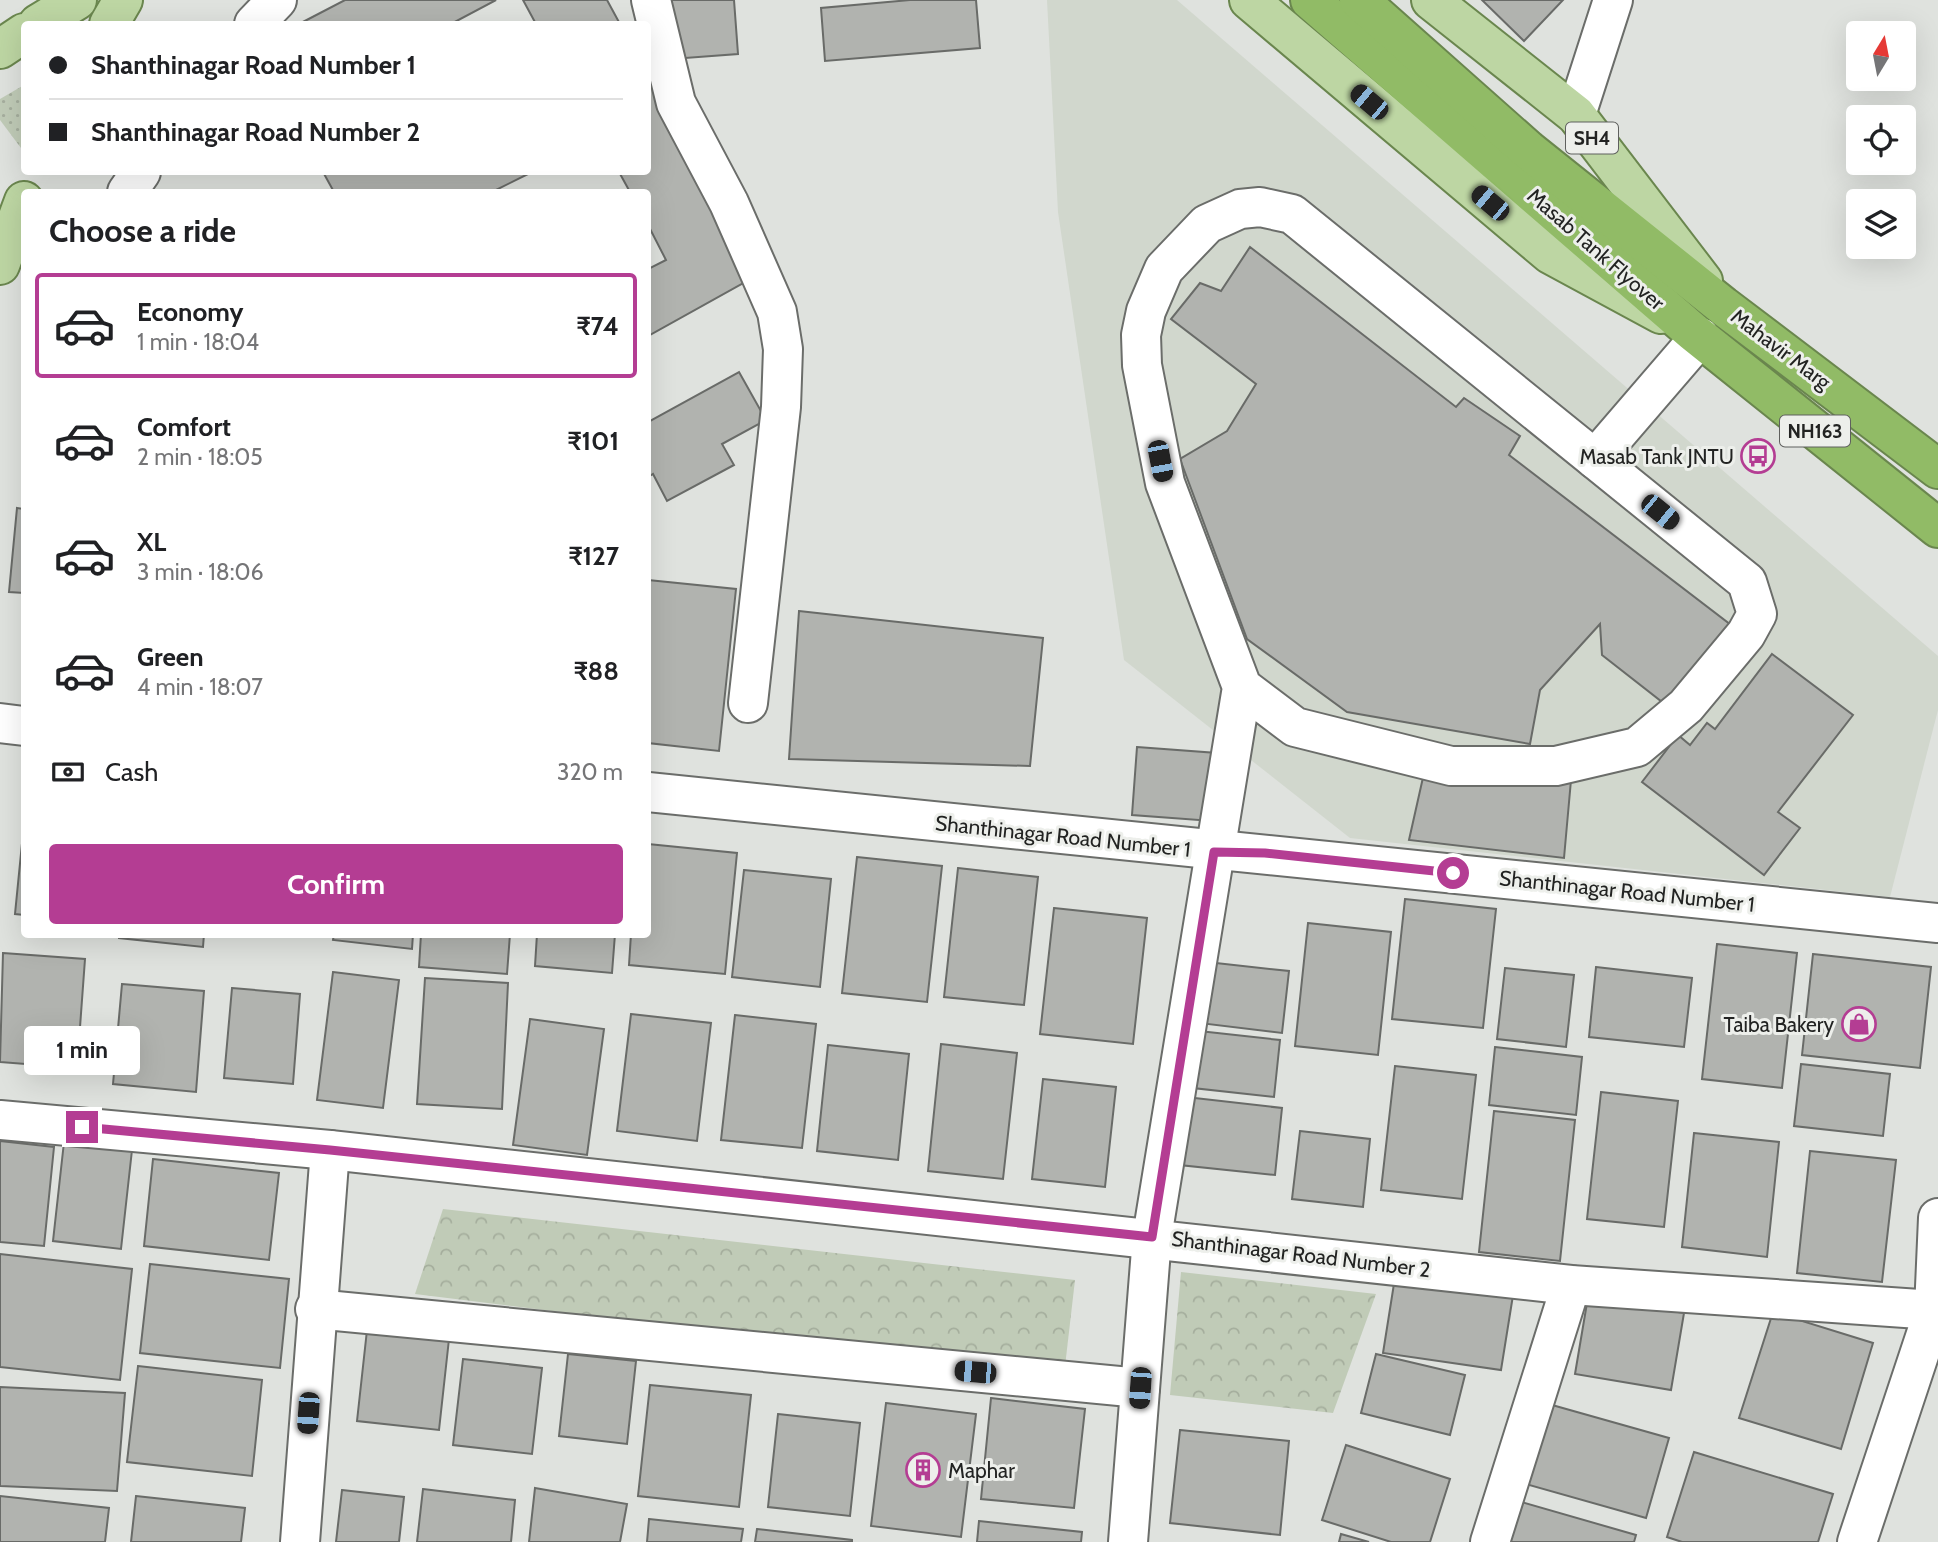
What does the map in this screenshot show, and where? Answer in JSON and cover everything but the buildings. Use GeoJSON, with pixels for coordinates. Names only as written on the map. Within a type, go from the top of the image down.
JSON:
{"type":"FeatureCollection","features":[{"type":"Feature","properties":{"kind":"highway","name":"Masab Tank Flyover"},"geometry":{"type":"LineString","coordinates":[[1310,0],[1514,159],[1723,306]]}},
{"type":"Feature","properties":{"kind":"highway","name":"Masab Tank Flyover"},"geometry":{"type":"LineString","coordinates":[[1359,0],[1514,159],[1697,335]]}},
{"type":"Feature","properties":{"kind":"highway","name":"Mahavir Marg"},"geometry":{"type":"LineString","coordinates":[[1723,306],[1938,469]]}},
{"type":"Feature","properties":{"kind":"highway","name":"Mahavir Marg"},"geometry":{"type":"LineString","coordinates":[[1697,335],[1938,528]]}},
{"type":"Feature","properties":{"kind":"main road"},"geometry":{"type":"LineString","coordinates":[[43,21],[77,0]]}},
{"type":"Feature","properties":{"kind":"main road"},"geometry":{"type":"LineString","coordinates":[[111,21],[123,0]]}},
{"type":"Feature","properties":{"kind":"main road"},"geometry":{"type":"LineString","coordinates":[[1249,0],[1550,254],[1697,335]]}},
{"type":"Feature","properties":{"kind":"main road","name":"SH4"},"geometry":{"type":"LineString","coordinates":[[1432,0],[1576,115],[1723,306]]}},
{"type":"Feature","properties":{"kind":"main road"},"geometry":{"type":"LineString","coordinates":[[0,48],[21,35]]}},
{"type":"Feature","properties":{"kind":"main road"},"geometry":{"type":"LineString","coordinates":[[0,265],[21,209]]}},
{"type":"Feature","properties":{"kind":"street"},"geometry":{"type":"LineString","coordinates":[[257,21],[277,0]]}},
{"type":"Feature","properties":{"kind":"street"},"geometry":{"type":"LineString","coordinates":[[651,0],[676,103],[729,203],[777,312],[782,349],[781,407],[748,703]]}},
{"type":"Feature","properties":{"kind":"street"},"geometry":{"type":"LineString","coordinates":[[1576,115],[1613,0]]}},
{"type":"Feature","properties":{"kind":"street"},"geometry":{"type":"LineString","coordinates":[[1128,1542],[1152,1237],[1242,687],[1165,483],[1142,365],[1141,335],[1146,310],[1164,269],[1207,224],[1240,209],[1261,207],[1292,214],[1746,582],[1757,614],[1746,635],[1686,706],[1637,747],[1556,766],[1451,766],[1295,727],[1242,687]]}},
{"type":"Feature","properties":{"kind":"street"},"geometry":{"type":"LineString","coordinates":[[1595,459],[1697,335]]}},
{"type":"Feature","properties":{"kind":"street"},"geometry":{"type":"LineString","coordinates":[[0,723],[21,726]]}},
{"type":"Feature","properties":{"kind":"street","name":"Shanthinagar Road Number 1"},"geometry":{"type":"LineString","coordinates":[[651,792],[1214,852],[1265,853],[1938,923]]}},
{"type":"Feature","properties":{"kind":"street","name":"Shanthinagar Road Number 2"},"geometry":{"type":"LineString","coordinates":[[0,1120],[330,1150],[1152,1237],[1571,1285],[1934,1310]]}},
{"type":"Feature","properties":{"kind":"street"},"geometry":{"type":"LineString","coordinates":[[300,1542],[315,1309],[330,1150]]}},
{"type":"Feature","properties":{"kind":"street"},"geometry":{"type":"LineString","coordinates":[[1857,1542],[1934,1310],[1938,1218]]}},
{"type":"Feature","properties":{"kind":"street"},"geometry":{"type":"LineString","coordinates":[[1490,1542],[1571,1285]]}},
{"type":"Feature","properties":{"kind":"street"},"geometry":{"type":"LineString","coordinates":[[315,1309],[1140,1388]]}},
{"type":"Feature","properties":{"kind":"shaded area"},"geometry":{"type":"Polygon","coordinates":[[[1047,0],[1177,0],[1938,656],[1938,710],[1890,897],[1350,838],[1124,660],[1058,212],[1047,0]]]}},
{"type":"Feature","properties":{"kind":"green space"},"geometry":{"type":"Polygon","coordinates":[[[21,87],[21,148],[0,120],[0,99],[21,87]]]}},
{"type":"Feature","properties":{"kind":"green space"},"geometry":{"type":"Polygon","coordinates":[[[443,1209],[1075,1280],[1064,1375],[415,1294],[443,1209]]]}},
{"type":"Feature","properties":{"kind":"green space"},"geometry":{"type":"Polygon","coordinates":[[[1181,1272],[1376,1294],[1333,1413],[1170,1395],[1181,1272]]]}},
{"type":"Feature","properties":{"kind":"place","name":"Masab Tank JNTU"},"geometry":{"type":"Point","coordinates":[1758,456]}},
{"type":"Feature","properties":{"kind":"place","name":"Taiba Bakery"},"geometry":{"type":"Point","coordinates":[1859,1024]}},
{"type":"Feature","properties":{"kind":"place","name":"Maphar"},"geometry":{"type":"Point","coordinates":[923,1470]}},
{"type":"Feature","properties":{"kind":"route"},"geometry":{"type":"LineString","coordinates":[[82,1127],[330,1150],[1152,1237],[1214,852],[1265,853],[1453,873]]}}]}
